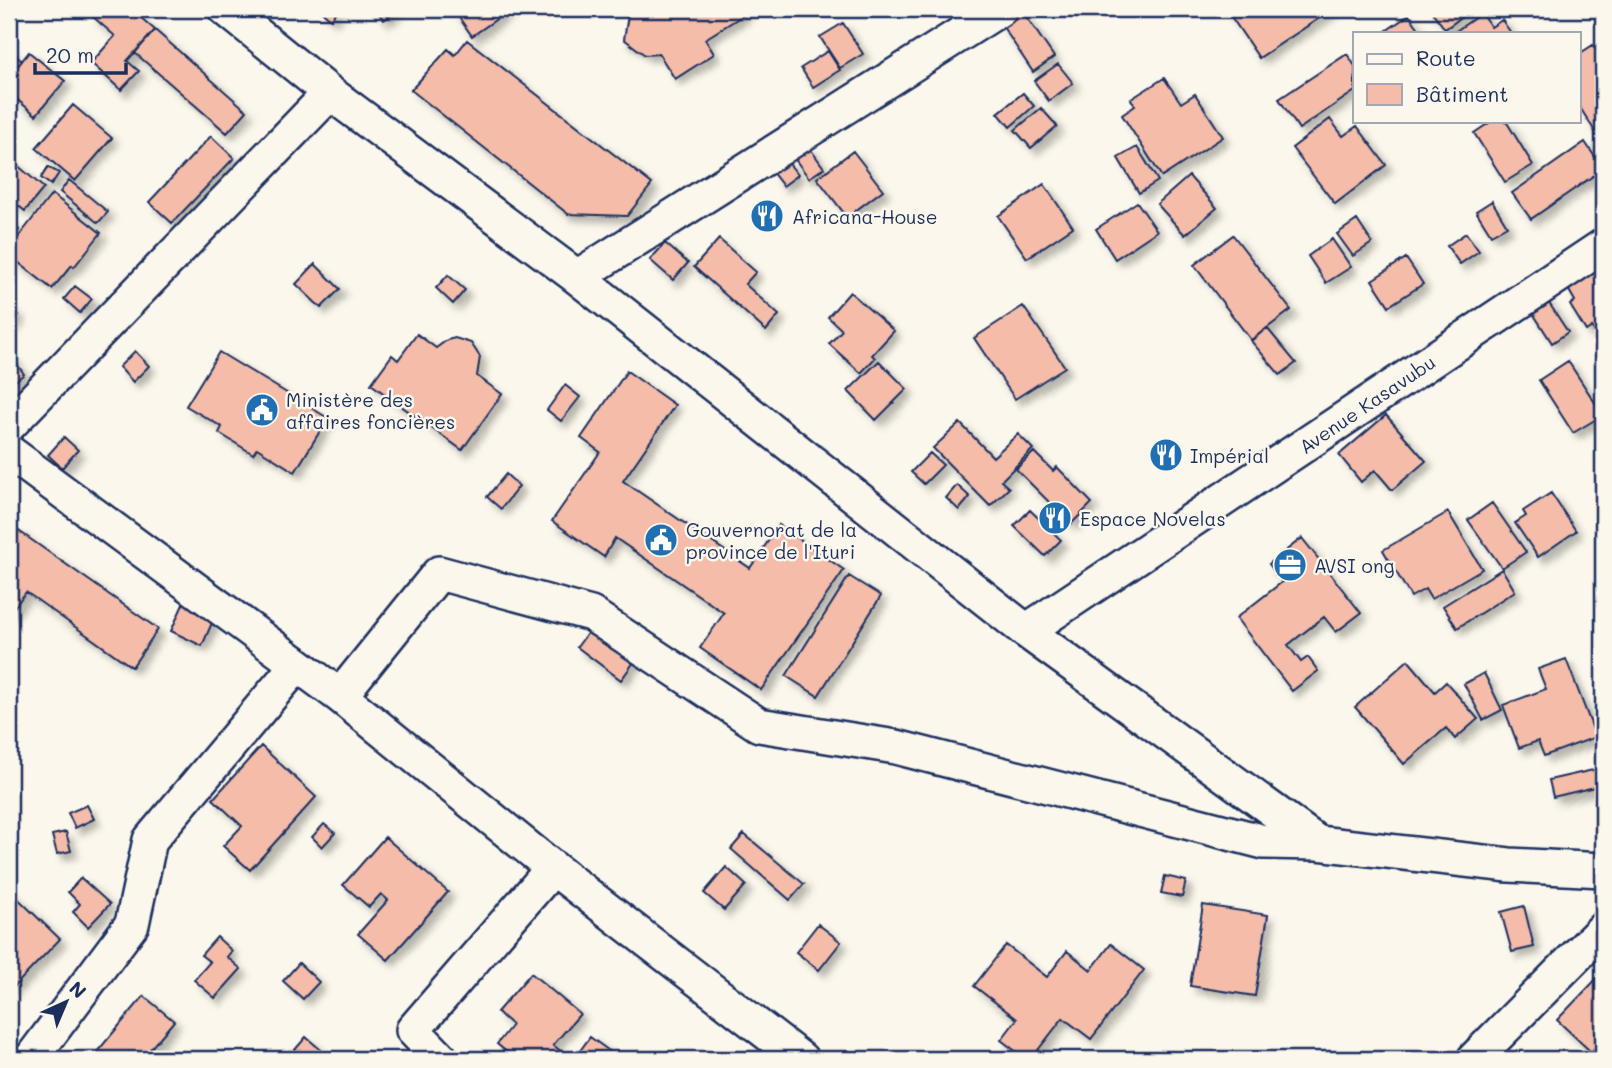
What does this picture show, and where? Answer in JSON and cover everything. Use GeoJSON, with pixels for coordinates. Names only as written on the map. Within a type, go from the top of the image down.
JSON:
{"type":"FeatureCollection","features":[{"type":"Feature","properties":{"kind":"street"},"geometry":{"type":"LineString","coordinates":[[226,9],[330,93],[577,278],[1026,631],[1318,843]]}},
{"type":"Feature","properties":{"kind":"street"},"geometry":{"type":"LineString","coordinates":[[577,278],[1000,9]]}},
{"type":"Feature","properties":{"kind":"street"},"geometry":{"type":"LineString","coordinates":[[9,425],[330,93]]}},
{"type":"Feature","properties":{"kind":"street","name":"Avenue Kasavubu"},"geometry":{"type":"LineString","coordinates":[[1026,631],[1603,246]]}},
{"type":"Feature","properties":{"kind":"street"},"geometry":{"type":"LineString","coordinates":[[9,452],[340,696],[553,868],[801,1059]]}},
{"type":"Feature","properties":{"kind":"street"},"geometry":{"type":"LineString","coordinates":[[340,696],[439,573],[591,614],[759,724],[896,747],[1264,842],[1318,843],[1510,865],[1603,870]]}},
{"type":"Feature","properties":{"kind":"street"},"geometry":{"type":"LineString","coordinates":[[31,1059],[132,925],[150,840],[297,664]]}},
{"type":"Feature","properties":{"kind":"street"},"geometry":{"type":"LineString","coordinates":[[442,1059],[413,1030],[553,868]]}},
{"type":"Feature","properties":{"kind":"street"},"geometry":{"type":"LineString","coordinates":[[1475,1059],[1603,929]]}},
{"type":"Feature","properties":{"kind":"building"},"geometry":{"type":"Polygon","coordinates":[[[99,9],[131,9],[155,30],[127,61],[139,71],[121,90],[91,63],[115,36],[92,16],[99,9]]]}},
{"type":"Feature","properties":{"kind":"building"},"geometry":{"type":"Polygon","coordinates":[[[319,9],[339,9],[331,19],[319,9]]]}},
{"type":"Feature","properties":{"kind":"building"},"geometry":{"type":"Polygon","coordinates":[[[375,9],[399,9],[384,20],[375,9]]]}},
{"type":"Feature","properties":{"kind":"building"},"geometry":{"type":"Polygon","coordinates":[[[453,9],[511,9],[472,36],[453,9]]]}},
{"type":"Feature","properties":{"kind":"building"},"geometry":{"type":"Polygon","coordinates":[[[629,9],[741,9],[745,14],[705,39],[714,54],[675,79],[659,54],[645,55],[624,39],[629,9]]]}},
{"type":"Feature","properties":{"kind":"building"},"geometry":{"type":"Polygon","coordinates":[[[999,9],[1021,9],[1054,57],[1033,72],[993,12],[999,9]]]}},
{"type":"Feature","properties":{"kind":"building"},"geometry":{"type":"Polygon","coordinates":[[[1226,9],[1333,9],[1259,58],[1226,9]]]}},
{"type":"Feature","properties":{"kind":"building"},"geometry":{"type":"Polygon","coordinates":[[[1430,9],[1473,9],[1445,29],[1430,9]]]}},
{"type":"Feature","properties":{"kind":"building"},"geometry":{"type":"Polygon","coordinates":[[[1482,13],[1491,27],[1502,20],[1510,32],[1454,32],[1482,13]]]}},
{"type":"Feature","properties":{"kind":"building"},"geometry":{"type":"Polygon","coordinates":[[[1409,15],[1421,32],[1384,32],[1409,15]]]}},
{"type":"Feature","properties":{"kind":"building"},"geometry":{"type":"Polygon","coordinates":[[[843,23],[863,54],[840,68],[820,37],[843,23]]]}},
{"type":"Feature","properties":{"kind":"building"},"geometry":{"type":"Polygon","coordinates":[[[155,30],[247,111],[227,133],[135,53],[155,30]]]}},
{"type":"Feature","properties":{"kind":"building"},"geometry":{"type":"Polygon","coordinates":[[[467,40],[652,184],[627,216],[568,214],[411,90],[448,49],[455,55],[467,40]]]}},
{"type":"Feature","properties":{"kind":"building"},"geometry":{"type":"Polygon","coordinates":[[[1593,45],[1603,61],[1603,144],[1580,108],[1580,53],[1593,45]]]}},
{"type":"Feature","properties":{"kind":"building"},"geometry":{"type":"Polygon","coordinates":[[[9,50],[22,61],[9,77],[9,50]]]}},
{"type":"Feature","properties":{"kind":"building"},"geometry":{"type":"Polygon","coordinates":[[[828,51],[840,70],[813,87],[801,68],[828,51]]]}},
{"type":"Feature","properties":{"kind":"building"},"geometry":{"type":"Polygon","coordinates":[[[29,52],[65,81],[36,115],[9,93],[9,77],[29,52]]]}},
{"type":"Feature","properties":{"kind":"building"},"geometry":{"type":"Polygon","coordinates":[[[1347,54],[1353,63],[1353,92],[1299,129],[1279,99],[1347,54]]]}},
{"type":"Feature","properties":{"kind":"building"},"geometry":{"type":"Polygon","coordinates":[[[1058,64],[1073,83],[1049,101],[1034,81],[1058,64]]]}},
{"type":"Feature","properties":{"kind":"building"},"geometry":{"type":"Polygon","coordinates":[[[1164,78],[1181,103],[1195,94],[1223,137],[1162,177],[1122,115],[1135,106],[1131,99],[1164,78]]]}},
{"type":"Feature","properties":{"kind":"building"},"geometry":{"type":"Polygon","coordinates":[[[1023,93],[1034,106],[1010,127],[998,113],[1023,93]]]}},
{"type":"Feature","properties":{"kind":"building"},"geometry":{"type":"Polygon","coordinates":[[[73,105],[112,138],[75,181],[36,148],[73,105]]]}},
{"type":"Feature","properties":{"kind":"building"},"geometry":{"type":"Polygon","coordinates":[[[1041,108],[1057,126],[1031,148],[1015,130],[1041,108]]]}},
{"type":"Feature","properties":{"kind":"building"},"geometry":{"type":"Polygon","coordinates":[[[1330,119],[1343,136],[1357,126],[1386,165],[1335,204],[1292,148],[1330,119]]]}},
{"type":"Feature","properties":{"kind":"building"},"geometry":{"type":"Polygon","coordinates":[[[1490,122],[1507,122],[1533,165],[1505,182],[1474,133],[1490,122]]]}},
{"type":"Feature","properties":{"kind":"building"},"geometry":{"type":"Polygon","coordinates":[[[211,136],[234,158],[172,223],[149,202],[211,136]]]}},
{"type":"Feature","properties":{"kind":"building"},"geometry":{"type":"Polygon","coordinates":[[[1585,142],[1603,169],[1531,219],[1512,193],[1585,142]]]}},
{"type":"Feature","properties":{"kind":"building"},"geometry":{"type":"Polygon","coordinates":[[[809,147],[824,168],[809,178],[794,158],[809,147]]]}},
{"type":"Feature","properties":{"kind":"building"},"geometry":{"type":"Polygon","coordinates":[[[1137,147],[1158,181],[1139,193],[1118,158],[1137,147]]]}},
{"type":"Feature","properties":{"kind":"building"},"geometry":{"type":"Polygon","coordinates":[[[853,151],[883,190],[847,217],[817,178],[853,151]]]}},
{"type":"Feature","properties":{"kind":"building"},"geometry":{"type":"Polygon","coordinates":[[[9,158],[44,188],[25,211],[11,200],[9,203],[9,158]]]}},
{"type":"Feature","properties":{"kind":"building"},"geometry":{"type":"Polygon","coordinates":[[[787,161],[798,175],[783,186],[772,172],[787,161]]]}},
{"type":"Feature","properties":{"kind":"building"},"geometry":{"type":"Polygon","coordinates":[[[48,167],[59,173],[51,185],[41,178],[48,167]]]}},
{"type":"Feature","properties":{"kind":"building"},"geometry":{"type":"Polygon","coordinates":[[[1189,176],[1217,208],[1185,235],[1157,204],[1189,176]]]}},
{"type":"Feature","properties":{"kind":"building"},"geometry":{"type":"Polygon","coordinates":[[[69,180],[108,212],[98,223],[60,192],[69,180]]]}},
{"type":"Feature","properties":{"kind":"building"},"geometry":{"type":"Polygon","coordinates":[[[1044,184],[1073,227],[1027,258],[998,216],[1044,184]]]}},
{"type":"Feature","properties":{"kind":"building"},"geometry":{"type":"Polygon","coordinates":[[[52,194],[101,233],[52,289],[9,255],[9,249],[52,194]]]}},
{"type":"Feature","properties":{"kind":"building"},"geometry":{"type":"Polygon","coordinates":[[[1492,201],[1507,226],[1491,235],[1476,211],[1492,201]]]}},
{"type":"Feature","properties":{"kind":"building"},"geometry":{"type":"Polygon","coordinates":[[[1137,202],[1157,231],[1115,259],[1096,229],[1137,202]]]}},
{"type":"Feature","properties":{"kind":"building"},"geometry":{"type":"Polygon","coordinates":[[[1357,220],[1372,243],[1353,256],[1337,234],[1357,220]]]}},
{"type":"Feature","properties":{"kind":"building"},"geometry":{"type":"Polygon","coordinates":[[[9,222],[19,230],[9,242],[9,222]]]}},
{"type":"Feature","properties":{"kind":"building"},"geometry":{"type":"Polygon","coordinates":[[[1466,233],[1479,251],[1460,264],[1447,246],[1466,233]]]}},
{"type":"Feature","properties":{"kind":"building"},"geometry":{"type":"Polygon","coordinates":[[[1233,235],[1291,310],[1251,340],[1194,265],[1233,235]]]}},
{"type":"Feature","properties":{"kind":"building"},"geometry":{"type":"Polygon","coordinates":[[[719,239],[756,272],[745,284],[779,315],[766,331],[694,267],[719,239]]]}},
{"type":"Feature","properties":{"kind":"building"},"geometry":{"type":"Polygon","coordinates":[[[1332,239],[1351,267],[1326,283],[1308,256],[1332,239]]]}},
{"type":"Feature","properties":{"kind":"building"},"geometry":{"type":"Polygon","coordinates":[[[665,243],[688,263],[673,280],[650,260],[665,243]]]}},
{"type":"Feature","properties":{"kind":"building"},"geometry":{"type":"Polygon","coordinates":[[[1406,258],[1423,284],[1389,306],[1372,280],[1406,258]]]}},
{"type":"Feature","properties":{"kind":"building"},"geometry":{"type":"Polygon","coordinates":[[[315,264],[340,289],[321,308],[296,284],[315,264]]]}},
{"type":"Feature","properties":{"kind":"building"},"geometry":{"type":"Polygon","coordinates":[[[1595,269],[1603,283],[1603,335],[1598,338],[1592,327],[1586,331],[1570,305],[1575,301],[1567,287],[1595,269]]]}},
{"type":"Feature","properties":{"kind":"building"},"geometry":{"type":"Polygon","coordinates":[[[448,275],[465,290],[453,304],[436,288],[448,275]]]}},
{"type":"Feature","properties":{"kind":"building"},"geometry":{"type":"Polygon","coordinates":[[[75,286],[92,299],[80,313],[64,299],[75,286]]]}},
{"type":"Feature","properties":{"kind":"building"},"geometry":{"type":"Polygon","coordinates":[[[850,292],[894,331],[872,355],[875,358],[861,373],[829,344],[842,330],[828,317],[850,292]]]}},
{"type":"Feature","properties":{"kind":"building"},"geometry":{"type":"Polygon","coordinates":[[[1545,297],[1568,332],[1552,343],[1529,307],[1545,297]]]}},
{"type":"Feature","properties":{"kind":"building"},"geometry":{"type":"Polygon","coordinates":[[[9,306],[19,315],[9,326],[9,306]]]}},
{"type":"Feature","properties":{"kind":"building"},"geometry":{"type":"Polygon","coordinates":[[[1023,306],[1065,367],[1015,399],[974,338],[1023,306]]]}},
{"type":"Feature","properties":{"kind":"building"},"geometry":{"type":"Polygon","coordinates":[[[1267,328],[1296,363],[1280,375],[1251,341],[1267,328]]]}},
{"type":"Feature","properties":{"kind":"building"},"geometry":{"type":"Polygon","coordinates":[[[417,334],[436,348],[455,338],[471,343],[480,357],[477,376],[502,394],[462,450],[371,384],[392,355],[398,360],[417,334]]]}},
{"type":"Feature","properties":{"kind":"building"},"geometry":{"type":"Polygon","coordinates":[[[135,351],[149,366],[133,382],[119,367],[135,351]]]}},
{"type":"Feature","properties":{"kind":"building"},"geometry":{"type":"Polygon","coordinates":[[[219,352],[328,418],[295,472],[257,448],[253,454],[219,433],[222,427],[186,406],[219,352]]]}},
{"type":"Feature","properties":{"kind":"building"},"geometry":{"type":"Polygon","coordinates":[[[9,353],[24,374],[9,386],[9,353]]]}},
{"type":"Feature","properties":{"kind":"building"},"geometry":{"type":"Polygon","coordinates":[[[879,361],[907,389],[876,420],[848,391],[879,361]]]}},
{"type":"Feature","properties":{"kind":"building"},"geometry":{"type":"Polygon","coordinates":[[[1568,361],[1603,415],[1573,433],[1539,380],[1568,361]]]}},
{"type":"Feature","properties":{"kind":"building"},"geometry":{"type":"Polygon","coordinates":[[[627,371],[675,405],[623,481],[750,568],[779,525],[844,570],[761,690],[700,648],[724,613],[615,538],[604,557],[552,521],[600,452],[581,438],[627,371]]]}},
{"type":"Feature","properties":{"kind":"building"},"geometry":{"type":"Polygon","coordinates":[[[565,385],[580,397],[561,421],[547,410],[565,385]]]}},
{"type":"Feature","properties":{"kind":"building"},"geometry":{"type":"Polygon","coordinates":[[[1386,415],[1426,461],[1392,490],[1375,470],[1361,482],[1339,455],[1386,415]]]}},
{"type":"Feature","properties":{"kind":"building"},"geometry":{"type":"Polygon","coordinates":[[[960,423],[993,457],[1018,434],[1033,449],[1001,481],[1009,488],[990,506],[933,448],[960,423]]]}},
{"type":"Feature","properties":{"kind":"building"},"geometry":{"type":"Polygon","coordinates":[[[64,437],[78,450],[62,468],[48,455],[64,437]]]}},
{"type":"Feature","properties":{"kind":"building"},"geometry":{"type":"Polygon","coordinates":[[[1034,452],[1053,471],[1057,467],[1092,503],[1071,524],[1016,469],[1034,452]]]}},
{"type":"Feature","properties":{"kind":"building"},"geometry":{"type":"Polygon","coordinates":[[[930,453],[943,465],[924,484],[911,472],[930,453]]]}},
{"type":"Feature","properties":{"kind":"building"},"geometry":{"type":"Polygon","coordinates":[[[506,474],[519,486],[501,509],[487,497],[506,474]]]}},
{"type":"Feature","properties":{"kind":"building"},"geometry":{"type":"Polygon","coordinates":[[[957,485],[970,497],[959,510],[946,498],[957,485]]]}},
{"type":"Feature","properties":{"kind":"building"},"geometry":{"type":"Polygon","coordinates":[[[1551,493],[1576,531],[1538,557],[1515,523],[1526,516],[1523,511],[1551,493]]]}},
{"type":"Feature","properties":{"kind":"building"},"geometry":{"type":"Polygon","coordinates":[[[1492,503],[1526,552],[1502,568],[1468,520],[1492,503]]]}},
{"type":"Feature","properties":{"kind":"building"},"geometry":{"type":"Polygon","coordinates":[[[1030,510],[1061,540],[1045,556],[1014,526],[1030,510]]]}},
{"type":"Feature","properties":{"kind":"building"},"geometry":{"type":"Polygon","coordinates":[[[1448,512],[1482,569],[1431,599],[1425,589],[1411,597],[1383,550],[1448,512]]]}},
{"type":"Feature","properties":{"kind":"building"},"geometry":{"type":"Polygon","coordinates":[[[16,529],[158,629],[132,667],[26,592],[9,614],[9,539],[16,529]]]}},
{"type":"Feature","properties":{"kind":"building"},"geometry":{"type":"Polygon","coordinates":[[[1302,538],[1361,613],[1336,632],[1324,617],[1288,645],[1301,662],[1308,657],[1318,671],[1292,691],[1236,618],[1282,582],[1269,564],[1302,538]]]}},
{"type":"Feature","properties":{"kind":"building"},"geometry":{"type":"Polygon","coordinates":[[[1502,569],[1515,591],[1457,628],[1443,606],[1502,569]]]}},
{"type":"Feature","properties":{"kind":"building"},"geometry":{"type":"Polygon","coordinates":[[[849,576],[881,596],[818,696],[786,676],[849,576]]]}},
{"type":"Feature","properties":{"kind":"building"},"geometry":{"type":"Polygon","coordinates":[[[184,602],[215,616],[202,646],[171,631],[184,602]]]}},
{"type":"Feature","properties":{"kind":"building"},"geometry":{"type":"Polygon","coordinates":[[[601,615],[644,648],[621,680],[577,647],[601,615]]]}},
{"type":"Feature","properties":{"kind":"building"},"geometry":{"type":"Polygon","coordinates":[[[1566,659],[1596,737],[1544,756],[1538,741],[1519,748],[1503,705],[1546,689],[1538,669],[1566,659]]]}},
{"type":"Feature","properties":{"kind":"building"},"geometry":{"type":"Polygon","coordinates":[[[1408,660],[1435,692],[1446,682],[1478,719],[1455,739],[1446,728],[1404,764],[1355,707],[1408,660]]]}},
{"type":"Feature","properties":{"kind":"building"},"geometry":{"type":"Polygon","coordinates":[[[1484,673],[1502,710],[1483,720],[1464,684],[1484,673]]]}},
{"type":"Feature","properties":{"kind":"building"},"geometry":{"type":"Polygon","coordinates":[[[261,746],[316,797],[250,870],[223,846],[242,826],[213,799],[261,746]]]}},
{"type":"Feature","properties":{"kind":"building"},"geometry":{"type":"Polygon","coordinates":[[[1602,768],[1603,785],[1553,797],[1549,780],[1602,768]]]}},
{"type":"Feature","properties":{"kind":"building"},"geometry":{"type":"Polygon","coordinates":[[[87,805],[94,819],[75,828],[68,813],[87,805]]]}},
{"type":"Feature","properties":{"kind":"building"},"geometry":{"type":"Polygon","coordinates":[[[324,824],[335,833],[322,847],[312,837],[324,824]]]}},
{"type":"Feature","properties":{"kind":"building"},"geometry":{"type":"Polygon","coordinates":[[[66,832],[71,851],[57,854],[52,835],[66,832]]]}},
{"type":"Feature","properties":{"kind":"building"},"geometry":{"type":"Polygon","coordinates":[[[744,834],[804,884],[790,900],[731,849],[744,834]]]}},
{"type":"Feature","properties":{"kind":"building"},"geometry":{"type":"Polygon","coordinates":[[[385,837],[448,892],[388,960],[358,934],[388,900],[381,894],[369,907],[343,885],[385,837]]]}},
{"type":"Feature","properties":{"kind":"building"},"geometry":{"type":"Polygon","coordinates":[[[726,867],[746,885],[724,910],[704,893],[726,867]]]}},
{"type":"Feature","properties":{"kind":"building"},"geometry":{"type":"Polygon","coordinates":[[[1165,876],[1186,881],[1182,897],[1161,893],[1165,876]]]}},
{"type":"Feature","properties":{"kind":"building"},"geometry":{"type":"Polygon","coordinates":[[[81,878],[110,904],[88,927],[73,912],[80,904],[68,892],[81,878]]]}},
{"type":"Feature","properties":{"kind":"building"},"geometry":{"type":"Polygon","coordinates":[[[9,890],[60,939],[9,992],[9,890]]]}},
{"type":"Feature","properties":{"kind":"building"},"geometry":{"type":"Polygon","coordinates":[[[1203,905],[1268,915],[1255,996],[1190,986],[1203,905]]]}},
{"type":"Feature","properties":{"kind":"building"},"geometry":{"type":"Polygon","coordinates":[[[1524,906],[1534,947],[1512,952],[1501,912],[1524,906]]]}},
{"type":"Feature","properties":{"kind":"building"},"geometry":{"type":"Polygon","coordinates":[[[818,924],[841,942],[819,970],[796,952],[818,924]]]}},
{"type":"Feature","properties":{"kind":"building"},"geometry":{"type":"Polygon","coordinates":[[[217,937],[232,951],[227,957],[241,969],[215,998],[194,980],[210,962],[201,955],[217,937]]]}},
{"type":"Feature","properties":{"kind":"building"},"geometry":{"type":"Polygon","coordinates":[[[1111,944],[1144,970],[1091,1039],[1063,1018],[1031,1059],[1026,1059],[1001,1040],[1017,1019],[974,986],[1006,945],[1047,977],[1067,951],[1091,970],[1111,944]]]}},
{"type":"Feature","properties":{"kind":"building"},"geometry":{"type":"Polygon","coordinates":[[[299,963],[319,982],[303,999],[283,981],[299,963]]]}},
{"type":"Feature","properties":{"kind":"building"},"geometry":{"type":"Polygon","coordinates":[[[1603,972],[1603,1040],[1591,1052],[1557,1020],[1603,972]]]}},
{"type":"Feature","properties":{"kind":"building"},"geometry":{"type":"Polygon","coordinates":[[[531,973],[580,1014],[553,1045],[562,1052],[555,1059],[515,1059],[497,1044],[512,1025],[497,1012],[531,973]]]}},
{"type":"Feature","properties":{"kind":"building"},"geometry":{"type":"Polygon","coordinates":[[[144,996],[174,1021],[145,1055],[150,1059],[91,1059],[144,996]]]}},
{"type":"Feature","properties":{"kind":"building"},"geometry":{"type":"Polygon","coordinates":[[[306,1037],[328,1056],[326,1059],[287,1059],[306,1037]]]}},
{"type":"Feature","properties":{"kind":"building"},"geometry":{"type":"Polygon","coordinates":[[[590,1037],[612,1053],[608,1059],[574,1059],[590,1037]]]}},
{"type":"Feature","properties":{"kind":"building"},"geometry":{"type":"Polygon","coordinates":[[[165,1050],[176,1059],[157,1059],[165,1050]]]}},
{"type":"Feature","properties":{"kind":"place","name":"Africana-House"},"geometry":{"type":"Point","coordinates":[767,216]}},
{"type":"Feature","properties":{"kind":"place","name":"Ministère des affaires foncières"},"geometry":{"type":"Point","coordinates":[262,410]}},
{"type":"Feature","properties":{"kind":"place","name":"Impérial"},"geometry":{"type":"Point","coordinates":[1166,455]}},
{"type":"Feature","properties":{"kind":"place","name":"Espace Novelas"},"geometry":{"type":"Point","coordinates":[1055,518]}},
{"type":"Feature","properties":{"kind":"place","name":"Gouvernorat de la province de l'Ituri"},"geometry":{"type":"Point","coordinates":[661,540]}},
{"type":"Feature","properties":{"kind":"place","name":"AVSI ong"},"geometry":{"type":"Point","coordinates":[1290,565]}}]}
